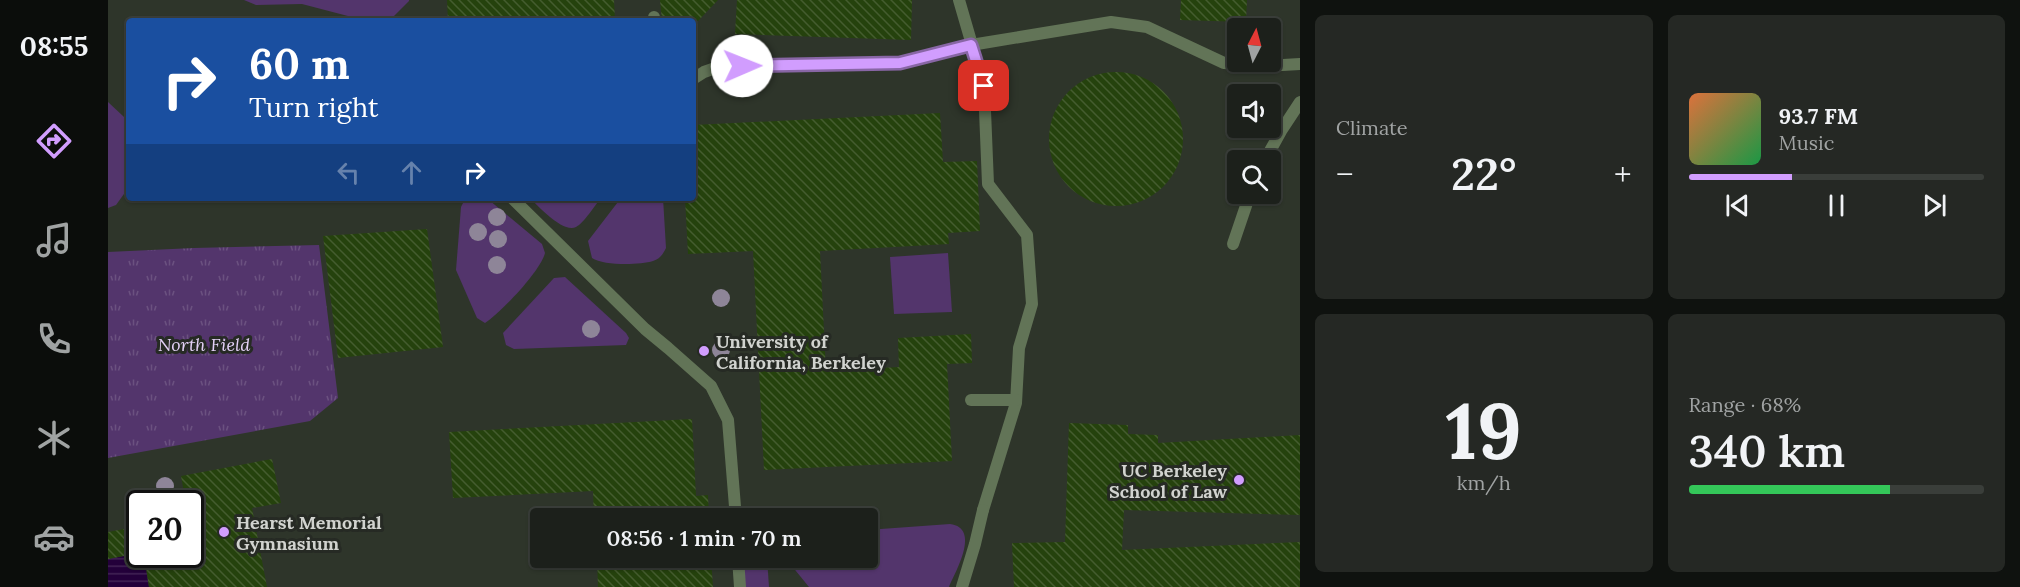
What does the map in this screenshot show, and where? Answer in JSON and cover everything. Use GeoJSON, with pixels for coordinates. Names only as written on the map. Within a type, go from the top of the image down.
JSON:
{"type":"FeatureCollection","features":[{"type":"Feature","properties":{"kind":"street"},"geometry":{"type":"LineString","coordinates":[[958,0],[984,86],[988,184],[1027,236],[1032,304],[1019,348],[1016,400],[962,587]]}},
{"type":"Feature","properties":{"kind":"street"},"geometry":{"type":"LineString","coordinates":[[696,77],[721,66],[900,63],[971,45],[1111,22],[1147,27],[1224,63],[1267,66],[1300,64]]}},
{"type":"Feature","properties":{"kind":"street"},"geometry":{"type":"LineString","coordinates":[[1271,150],[1300,102]]}},
{"type":"Feature","properties":{"kind":"street"},"geometry":{"type":"LineString","coordinates":[[515,201],[645,329],[711,386],[728,420],[735,508]]}},
{"type":"Feature","properties":{"kind":"street"},"geometry":{"type":"LineString","coordinates":[[1233,244],[1247,204]]}},
{"type":"Feature","properties":{"kind":"street"},"geometry":{"type":"LineString","coordinates":[[971,400],[1016,400]]}},
{"type":"Feature","properties":{"kind":"street"},"geometry":{"type":"LineString","coordinates":[[739,568],[740,587]]}},
{"type":"Feature","properties":{"kind":"shaded area","name":"University of California, Berkeley"},"geometry":{"type":"Polygon","coordinates":[[[108,0],[1300,0],[1300,587],[108,587],[108,0]]]}},
{"type":"Feature","properties":{"kind":"shaded area"},"geometry":{"type":"Polygon","coordinates":[[[126,556],[126,568],[146,568],[149,587],[108,587],[108,559],[126,556]]]}},
{"type":"Feature","properties":{"kind":"green space"},"geometry":{"type":"Polygon","coordinates":[[[244,0],[409,0],[392,18],[356,18],[302,4],[256,5],[244,0]]]}},
{"type":"Feature","properties":{"kind":"green space"},"geometry":{"type":"Polygon","coordinates":[[[108,102],[126,122],[126,191],[116,205],[108,208],[108,102]]]}},
{"type":"Feature","properties":{"kind":"green space"},"geometry":{"type":"Polygon","coordinates":[[[464,201],[490,201],[542,244],[545,253],[536,270],[519,291],[485,323],[477,318],[456,270],[461,207],[464,201]]]}},
{"type":"Feature","properties":{"kind":"green space"},"geometry":{"type":"Polygon","coordinates":[[[533,201],[599,201],[576,227],[565,227],[533,201]]]}},
{"type":"Feature","properties":{"kind":"green space"},"geometry":{"type":"Polygon","coordinates":[[[619,201],[663,201],[666,248],[658,259],[631,264],[598,261],[592,258],[588,241],[619,201]]]}},
{"type":"Feature","properties":{"kind":"green space","name":"North Field"},"geometry":{"type":"Polygon","coordinates":[[[319,245],[338,398],[310,421],[108,458],[108,252],[319,245]]]}},
{"type":"Feature","properties":{"kind":"green space"},"geometry":{"type":"Polygon","coordinates":[[[948,253],[952,312],[894,314],[890,257],[948,253]]]}},
{"type":"Feature","properties":{"kind":"green space"},"geometry":{"type":"Polygon","coordinates":[[[565,277],[626,333],[629,338],[626,345],[514,349],[506,345],[503,333],[554,278],[565,277]]]}},
{"type":"Feature","properties":{"kind":"green space"},"geometry":{"type":"Polygon","coordinates":[[[950,524],[959,527],[964,533],[964,551],[949,587],[809,587],[794,568],[878,568],[878,529],[950,524]]]}},
{"type":"Feature","properties":{"kind":"green space"},"geometry":{"type":"Polygon","coordinates":[[[743,568],[768,568],[769,587],[744,587],[743,568]]]}},
{"type":"Feature","properties":{"kind":"building"},"geometry":{"type":"Polygon","coordinates":[[[447,0],[614,0],[615,18],[448,18],[447,0]]]}},
{"type":"Feature","properties":{"kind":"building"},"geometry":{"type":"Polygon","coordinates":[[[660,0],[718,0],[698,21],[696,18],[662,18],[660,0]]]}},
{"type":"Feature","properties":{"kind":"building"},"geometry":{"type":"Polygon","coordinates":[[[737,0],[912,0],[911,40],[735,34],[737,0]]]}},
{"type":"Feature","properties":{"kind":"building"},"geometry":{"type":"Polygon","coordinates":[[[1181,0],[1247,0],[1246,18],[1227,18],[1227,21],[1180,20],[1181,0]]]}},
{"type":"Feature","properties":{"kind":"building"},"geometry":{"type":"Polygon","coordinates":[[[1116,72],[1142,77],[1163,92],[1178,113],[1183,139],[1178,165],[1163,186],[1142,201],[1116,206],[1090,201],[1069,186],[1054,165],[1049,139],[1054,113],[1069,92],[1090,77],[1116,72]]]}},
{"type":"Feature","properties":{"kind":"building"},"geometry":{"type":"Polygon","coordinates":[[[940,113],[943,162],[977,161],[980,231],[948,233],[949,244],[820,251],[826,371],[899,367],[898,338],[971,334],[972,363],[947,364],[952,461],[764,470],[753,251],[688,254],[685,201],[696,201],[696,125],[940,113]]]}},
{"type":"Feature","properties":{"kind":"building"},"geometry":{"type":"Polygon","coordinates":[[[427,229],[443,347],[338,358],[323,236],[427,229]]]}},
{"type":"Feature","properties":{"kind":"building"},"geometry":{"type":"Polygon","coordinates":[[[692,419],[696,496],[708,495],[709,508],[594,508],[593,491],[453,498],[449,432],[692,419]]]}},
{"type":"Feature","properties":{"kind":"building","name":"UC Berkeley School of Law"},"geometry":{"type":"Polygon","coordinates":[[[1069,423],[1128,425],[1128,434],[1158,435],[1158,443],[1300,435],[1300,515],[1124,510],[1122,550],[1300,542],[1300,587],[1014,587],[1012,543],[1065,542],[1069,423]]]}},
{"type":"Feature","properties":{"kind":"building","name":"Hearst Memorial Gymnasium"},"geometry":{"type":"Polygon","coordinates":[[[272,459],[281,503],[252,508],[267,587],[149,587],[146,568],[204,568],[204,490],[184,490],[181,476],[272,459]]]}},
{"type":"Feature","properties":{"kind":"building"},"geometry":{"type":"Polygon","coordinates":[[[126,529],[126,556],[108,559],[108,532],[126,529]]]}},
{"type":"Feature","properties":{"kind":"building"},"geometry":{"type":"Polygon","coordinates":[[[597,568],[712,568],[713,587],[598,587],[597,568]]]}},
{"type":"Feature","properties":{"kind":"place","name":"University of California, Berkeley"},"geometry":{"type":"Point","coordinates":[704,351]}},
{"type":"Feature","properties":{"kind":"place","name":"UC Berkeley School of Law"},"geometry":{"type":"Point","coordinates":[1239,480]}},
{"type":"Feature","properties":{"kind":"place","name":"Hearst Memorial Gymnasium"},"geometry":{"type":"Point","coordinates":[224,532]}},
{"type":"Feature","properties":{"kind":"route"},"geometry":{"type":"LineString","coordinates":[[742,66],[900,63],[971,45],[984,86]]}}]}
